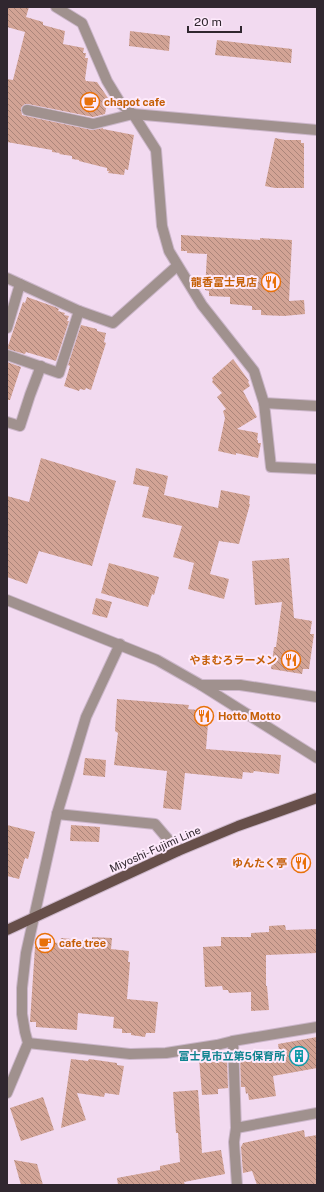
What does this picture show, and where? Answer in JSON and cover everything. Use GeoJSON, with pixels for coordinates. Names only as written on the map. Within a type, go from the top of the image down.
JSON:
{"type":"FeatureCollection","features":[{"type":"Feature","properties":{"kind":"main road","name":"Miyoshi-Fujimi Line"},"geometry":{"type":"LineString","coordinates":[[7,930],[178,851],[238,826],[317,798]]}},
{"type":"Feature","properties":{"kind":"street"},"geometry":{"type":"LineString","coordinates":[[56,7],[82,23],[107,81],[122,104],[133,114],[156,150],[162,226],[169,251],[177,266],[190,283],[202,305],[254,371],[264,403],[271,467],[317,469]]}},
{"type":"Feature","properties":{"kind":"street"},"geometry":{"type":"LineString","coordinates":[[27,110],[93,124],[133,114],[317,130]]}},
{"type":"Feature","properties":{"kind":"street"},"geometry":{"type":"LineString","coordinates":[[7,278],[79,311],[113,323],[177,266]]}},
{"type":"Feature","properties":{"kind":"street"},"geometry":{"type":"LineString","coordinates":[[7,328],[20,284]]}},
{"type":"Feature","properties":{"kind":"street"},"geometry":{"type":"LineString","coordinates":[[7,355],[59,373],[79,311]]}},
{"type":"Feature","properties":{"kind":"street"},"geometry":{"type":"LineString","coordinates":[[7,422],[20,426],[41,366]]}},
{"type":"Feature","properties":{"kind":"street"},"geometry":{"type":"LineString","coordinates":[[264,403],[317,406]]}},
{"type":"Feature","properties":{"kind":"street"},"geometry":{"type":"LineString","coordinates":[[7,600],[157,660],[201,685],[317,758]]}},
{"type":"Feature","properties":{"kind":"street"},"geometry":{"type":"LineString","coordinates":[[7,1093],[28,1043],[22,1014],[22,988],[26,953],[57,814],[86,717],[120,644]]}},
{"type":"Feature","properties":{"kind":"street"},"geometry":{"type":"LineString","coordinates":[[201,685],[240,685],[317,697]]}},
{"type":"Feature","properties":{"kind":"street"},"geometry":{"type":"LineString","coordinates":[[57,814],[155,824],[178,851]]}},
{"type":"Feature","properties":{"kind":"street"},"geometry":{"type":"LineString","coordinates":[[28,1043],[130,1054],[166,1053],[317,1026]]}},
{"type":"Feature","properties":{"kind":"street"},"geometry":{"type":"LineString","coordinates":[[233,1041],[236,1128],[234,1142],[237,1185]]}},
{"type":"Feature","properties":{"kind":"street"},"geometry":{"type":"LineString","coordinates":[[236,1128],[317,1113]]}},
{"type":"Feature","properties":{"kind":"building"},"geometry":{"type":"Polygon","coordinates":[[[7,7],[29,7],[26,17],[43,22],[43,25],[65,31],[63,44],[84,48],[83,53],[86,53],[85,58],[88,58],[85,79],[86,81],[97,82],[108,98],[105,114],[93,117],[28,104],[25,104],[21,108],[22,115],[92,130],[103,128],[134,135],[128,170],[125,169],[124,175],[108,173],[109,171],[107,171],[107,168],[72,159],[72,156],[52,152],[52,150],[7,142],[7,79],[13,80],[25,32],[7,27],[7,7]]]}},
{"type":"Feature","properties":{"kind":"building"},"geometry":{"type":"Polygon","coordinates":[[[130,31],[170,36],[169,51],[129,46],[130,31]]]}},
{"type":"Feature","properties":{"kind":"building"},"geometry":{"type":"Polygon","coordinates":[[[217,40],[292,49],[291,63],[215,55],[217,40]]]}},
{"type":"Feature","properties":{"kind":"building"},"geometry":{"type":"Polygon","coordinates":[[[275,138],[285,140],[301,140],[301,143],[304,143],[304,188],[275,188],[265,186],[275,138]]]}},
{"type":"Feature","properties":{"kind":"building"},"geometry":{"type":"Polygon","coordinates":[[[181,235],[260,240],[260,238],[292,240],[289,301],[304,300],[305,314],[284,316],[261,315],[261,310],[252,310],[252,306],[230,304],[230,297],[209,296],[209,291],[205,290],[207,254],[187,253],[187,251],[181,251],[181,235]]]}},
{"type":"Feature","properties":{"kind":"building"},"geometry":{"type":"Polygon","coordinates":[[[27,297],[55,307],[59,309],[58,311],[65,313],[64,315],[69,316],[67,321],[69,321],[56,361],[26,352],[25,354],[7,349],[23,302],[25,303],[27,297]]]}},
{"type":"Feature","properties":{"kind":"building"},"geometry":{"type":"Polygon","coordinates":[[[81,325],[106,333],[104,342],[106,343],[91,390],[86,388],[85,390],[80,389],[79,391],[64,386],[70,366],[68,365],[81,325]]]}},
{"type":"Feature","properties":{"kind":"building"},"geometry":{"type":"Polygon","coordinates":[[[233,359],[249,381],[250,386],[243,391],[257,417],[237,429],[258,433],[257,440],[258,443],[261,443],[258,458],[218,451],[225,418],[223,411],[226,409],[217,397],[222,393],[212,382],[212,378],[233,359]]]}},
{"type":"Feature","properties":{"kind":"building"},"geometry":{"type":"Polygon","coordinates":[[[7,362],[21,367],[10,400],[7,400],[7,362]]]}},
{"type":"Feature","properties":{"kind":"building"},"geometry":{"type":"Polygon","coordinates":[[[41,458],[116,481],[92,566],[39,551],[27,584],[7,577],[7,496],[29,502],[41,458]]]}},
{"type":"Feature","properties":{"kind":"building"},"geometry":{"type":"Polygon","coordinates":[[[136,468],[168,476],[164,495],[218,508],[221,490],[250,496],[250,504],[239,544],[219,541],[210,574],[229,579],[224,599],[188,589],[194,563],[173,557],[182,526],[142,517],[149,487],[133,484],[136,468]]]}},
{"type":"Feature","properties":{"kind":"building"},"geometry":{"type":"Polygon","coordinates":[[[289,558],[294,618],[312,621],[310,634],[314,634],[309,669],[303,669],[302,674],[271,669],[274,647],[276,647],[282,602],[255,605],[252,561],[289,558]]]}},
{"type":"Feature","properties":{"kind":"building"},"geometry":{"type":"Polygon","coordinates":[[[109,563],[159,577],[154,595],[152,594],[148,607],[101,593],[109,563]]]}},
{"type":"Feature","properties":{"kind":"building"},"geometry":{"type":"Polygon","coordinates":[[[96,598],[112,602],[107,618],[92,614],[96,598]]]}},
{"type":"Feature","properties":{"kind":"building"},"geometry":{"type":"Polygon","coordinates":[[[117,699],[189,705],[188,709],[209,711],[206,749],[281,755],[279,774],[254,771],[253,773],[243,772],[242,779],[185,773],[181,810],[163,808],[167,771],[114,765],[118,733],[115,731],[117,699]]]}},
{"type":"Feature","properties":{"kind":"building"},"geometry":{"type":"Polygon","coordinates":[[[85,758],[106,760],[105,777],[83,775],[85,758]]]}},
{"type":"Feature","properties":{"kind":"building"},"geometry":{"type":"Polygon","coordinates":[[[7,825],[35,832],[28,859],[25,858],[19,879],[7,876],[7,825]]]}},
{"type":"Feature","properties":{"kind":"building"},"geometry":{"type":"Polygon","coordinates":[[[71,825],[100,827],[99,842],[70,841],[71,825]]]}},
{"type":"Feature","properties":{"kind":"building"},"geometry":{"type":"Polygon","coordinates":[[[285,925],[286,930],[317,929],[317,953],[266,955],[266,986],[269,1010],[251,1011],[251,992],[229,993],[228,990],[223,990],[222,986],[205,987],[203,947],[221,946],[221,937],[251,937],[251,933],[269,932],[269,926],[285,925]]]}},
{"type":"Feature","properties":{"kind":"building"},"geometry":{"type":"Polygon","coordinates":[[[92,937],[112,938],[111,949],[129,951],[128,962],[130,962],[127,999],[158,1002],[155,1033],[146,1033],[145,1037],[131,1035],[131,1033],[122,1033],[122,1029],[113,1028],[114,1017],[78,1013],[77,1030],[36,1027],[36,1022],[30,1022],[35,947],[44,942],[60,943],[61,938],[92,941],[92,937]]]}},
{"type":"Feature","properties":{"kind":"building"},"geometry":{"type":"Polygon","coordinates":[[[317,1037],[317,1068],[273,1076],[276,1096],[249,1100],[245,1087],[241,1087],[240,1056],[279,1050],[278,1044],[317,1037]]]}},
{"type":"Feature","properties":{"kind":"building"},"geometry":{"type":"Polygon","coordinates":[[[224,1054],[224,1058],[227,1058],[228,1088],[218,1089],[218,1094],[202,1095],[199,1058],[207,1058],[207,1055],[224,1054]]]}},
{"type":"Feature","properties":{"kind":"building"},"geometry":{"type":"Polygon","coordinates":[[[71,1059],[88,1061],[89,1059],[117,1063],[117,1065],[124,1066],[119,1095],[105,1093],[104,1097],[77,1093],[86,1120],[61,1128],[71,1059]]]}},
{"type":"Feature","properties":{"kind":"building"},"geometry":{"type":"Polygon","coordinates":[[[198,1090],[202,1153],[221,1150],[225,1174],[184,1182],[185,1185],[118,1185],[117,1178],[160,1170],[160,1166],[180,1162],[173,1092],[198,1090]]]}},
{"type":"Feature","properties":{"kind":"building"},"geometry":{"type":"Polygon","coordinates":[[[43,1097],[54,1130],[21,1141],[10,1108],[43,1097]]]}},
{"type":"Feature","properties":{"kind":"building"},"geometry":{"type":"Polygon","coordinates":[[[304,1130],[305,1137],[317,1135],[317,1185],[257,1185],[252,1171],[243,1173],[241,1147],[243,1143],[304,1130]]]}},
{"type":"Feature","properties":{"kind":"building"},"geometry":{"type":"Polygon","coordinates":[[[14,1160],[37,1164],[43,1185],[21,1185],[14,1160]]]}},
{"type":"Feature","properties":{"kind":"place","name":"chapot cafe"},"geometry":{"type":"Point","coordinates":[90,102]}},
{"type":"Feature","properties":{"kind":"place","name":"龍香富士見店"},"geometry":{"type":"Point","coordinates":[271,282]}},
{"type":"Feature","properties":{"kind":"place","name":"やまむろラーメン"},"geometry":{"type":"Point","coordinates":[291,660]}},
{"type":"Feature","properties":{"kind":"place","name":"Hotto Motto"},"geometry":{"type":"Point","coordinates":[204,716]}},
{"type":"Feature","properties":{"kind":"place","name":"ゆんたく亭"},"geometry":{"type":"Point","coordinates":[301,863]}},
{"type":"Feature","properties":{"kind":"place","name":"cafe tree"},"geometry":{"type":"Point","coordinates":[45,943]}},
{"type":"Feature","properties":{"kind":"place","name":"富士見市立第5保育所"},"geometry":{"type":"Point","coordinates":[299,1056]}}]}
